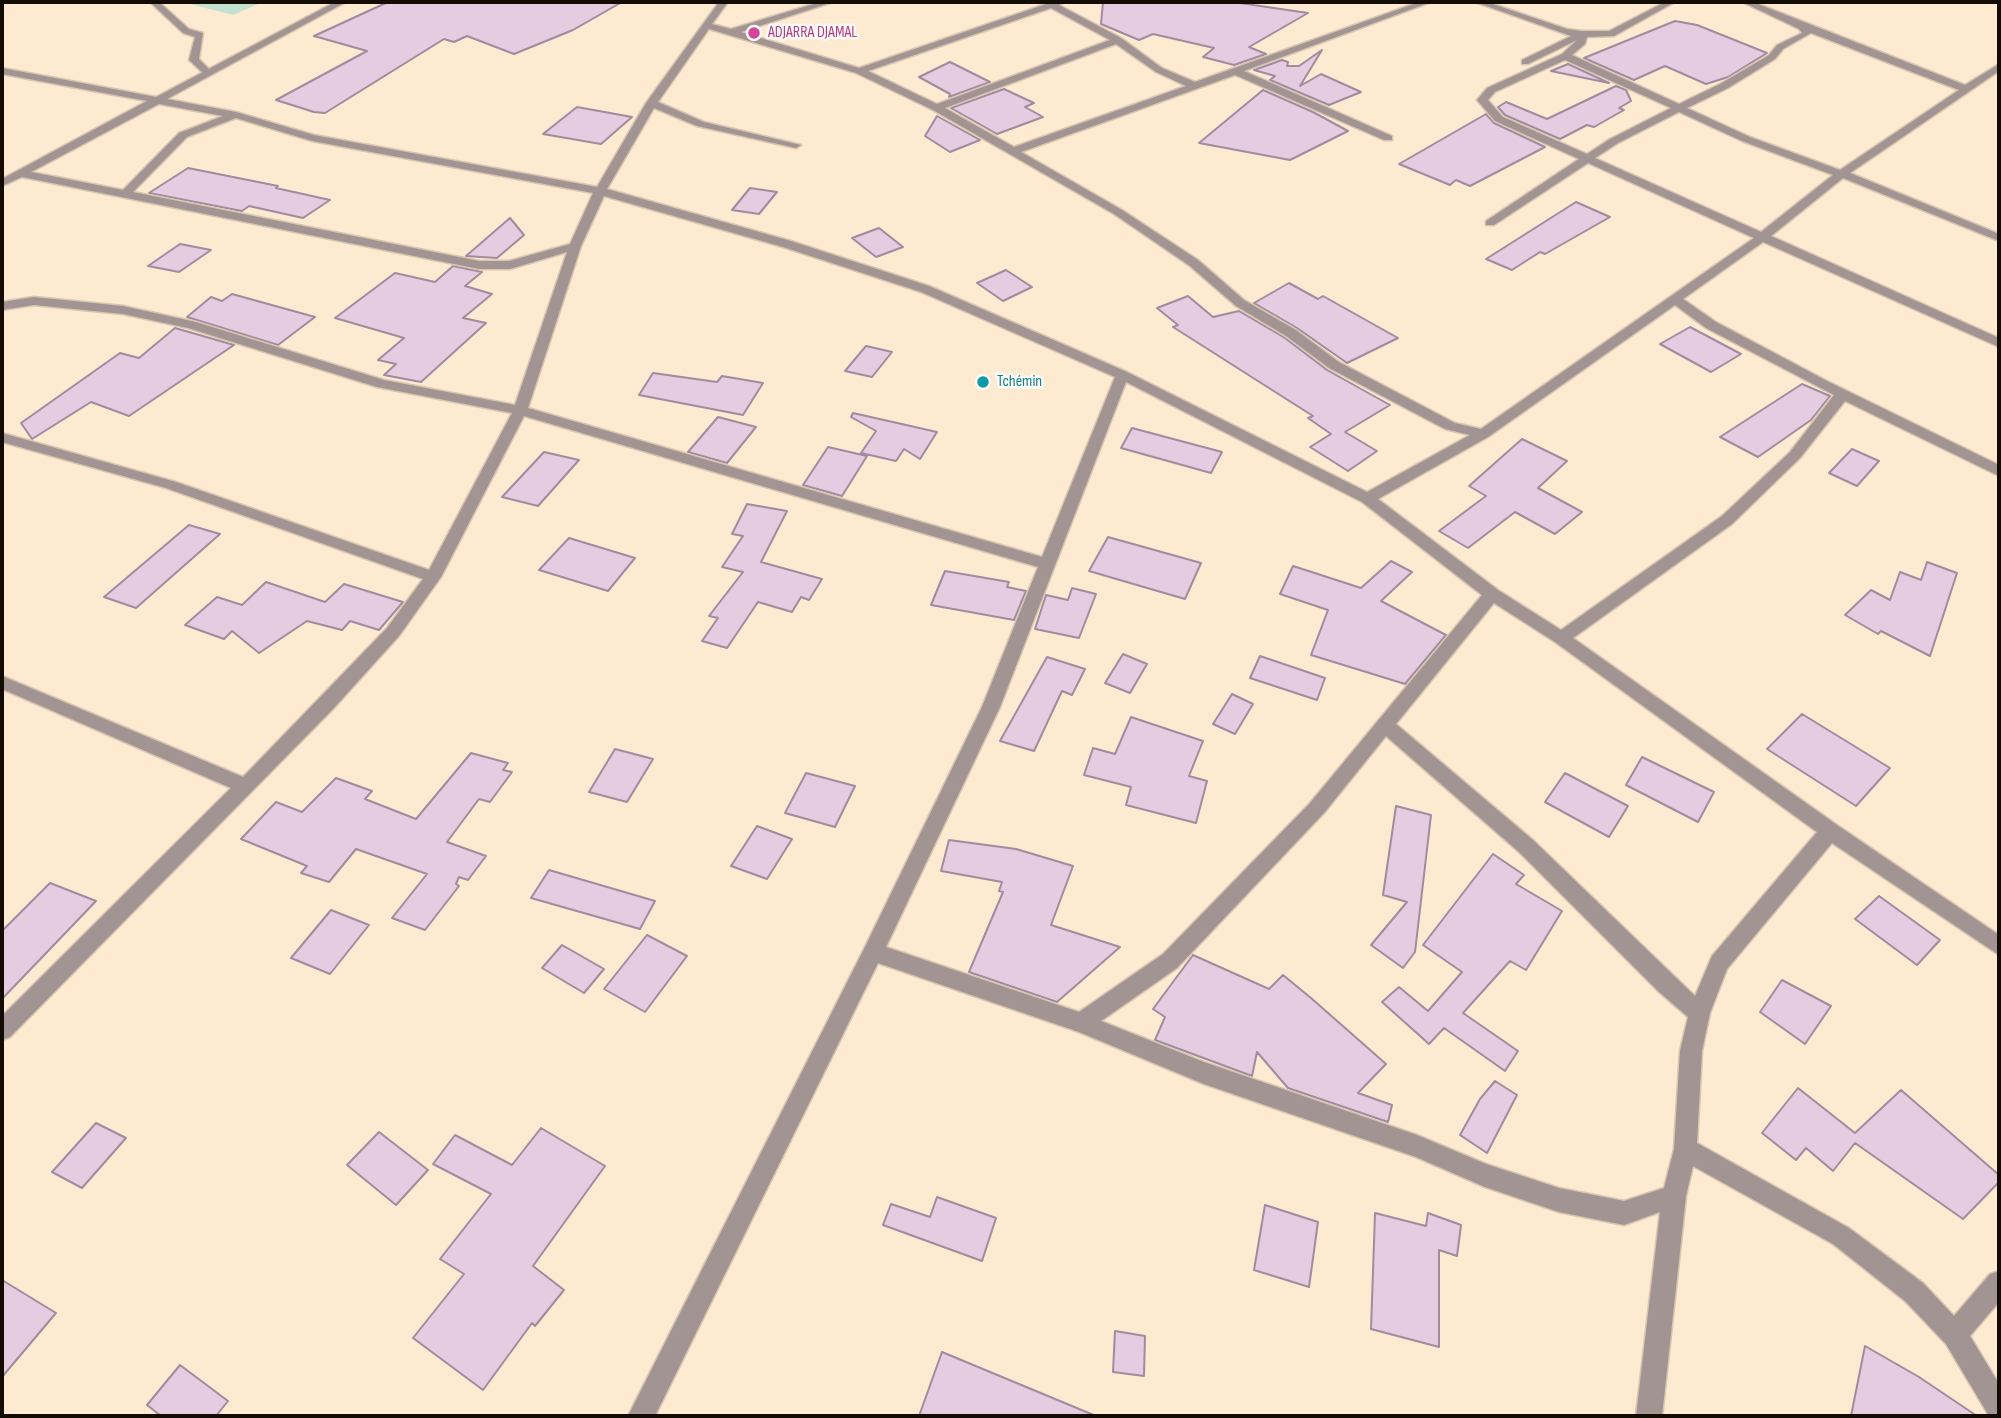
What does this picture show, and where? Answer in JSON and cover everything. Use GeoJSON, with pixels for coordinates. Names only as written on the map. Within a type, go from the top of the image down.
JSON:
{"type":"FeatureCollection","features":[{"type":"Feature","properties":{"kind":"street"},"geometry":{"type":"LineString","coordinates":[[154,2],[186,31],[200,36],[194,60],[207,72]]}},
{"type":"Feature","properties":{"kind":"street"},"geometry":{"type":"LineString","coordinates":[[2,183],[341,2]]}},
{"type":"Feature","properties":{"kind":"street"},"geometry":{"type":"LineString","coordinates":[[2,1030],[327,704],[393,632],[433,577],[520,410],[575,246],[600,191],[652,103],[723,2]]}},
{"type":"Feature","properties":{"kind":"street"},"geometry":{"type":"LineString","coordinates":[[732,32],[829,2]]}},
{"type":"Feature","properties":{"kind":"street"},"geometry":{"type":"LineString","coordinates":[[1014,151],[1427,2]]}},
{"type":"Feature","properties":{"kind":"street"},"geometry":{"type":"LineString","coordinates":[[1479,2],[1566,32],[1582,34],[1611,34],[1671,2]]}},
{"type":"Feature","properties":{"kind":"street"},"geometry":{"type":"LineString","coordinates":[[1746,2],[1803,27],[1966,89]]}},
{"type":"Feature","properties":{"kind":"street"},"geometry":{"type":"LineString","coordinates":[[859,71],[1056,3],[1118,40],[1128,50],[1159,70],[1195,86]]}},
{"type":"Feature","properties":{"kind":"street"},"geometry":{"type":"LineString","coordinates":[[705,25],[859,71],[937,108],[1118,212],[1194,263],[1240,303],[1291,333],[1334,365],[1450,426],[1483,434]]}},
{"type":"Feature","properties":{"kind":"street"},"geometry":{"type":"LineString","coordinates":[[1490,223],[1589,157],[1772,57],[1780,47],[1807,34],[1803,27]]}},
{"type":"Feature","properties":{"kind":"street"},"geometry":{"type":"LineString","coordinates":[[1582,34],[1582,42],[1565,56],[1491,90],[1482,100],[1499,119],[1999,342]]}},
{"type":"Feature","properties":{"kind":"street"},"geometry":{"type":"LineString","coordinates":[[1525,62],[1582,34]]}},
{"type":"Feature","properties":{"kind":"street"},"geometry":{"type":"LineString","coordinates":[[937,108],[1118,40]]}},
{"type":"Feature","properties":{"kind":"street"},"geometry":{"type":"LineString","coordinates":[[1565,56],[1746,139],[1884,189],[1999,238]]}},
{"type":"Feature","properties":{"kind":"street"},"geometry":{"type":"LineString","coordinates":[[1367,498],[1483,434],[1761,238],[1840,175],[1999,67]]}},
{"type":"Feature","properties":{"kind":"street"},"geometry":{"type":"LineString","coordinates":[[2,71],[236,115],[312,138],[600,191],[787,244],[925,289],[1122,375],[1367,498],[1492,594],[1561,638],[1830,831],[1999,946]]}},
{"type":"Feature","properties":{"kind":"street"},"geometry":{"type":"LineString","coordinates":[[1237,72],[1388,138]]}},
{"type":"Feature","properties":{"kind":"street"},"geometry":{"type":"LineString","coordinates":[[652,103],[701,124],[796,145]]}},
{"type":"Feature","properties":{"kind":"street"},"geometry":{"type":"LineString","coordinates":[[125,194],[183,135],[236,115]]}},
{"type":"Feature","properties":{"kind":"street"},"geometry":{"type":"LineString","coordinates":[[21,173],[479,265],[510,265],[575,246]]}},
{"type":"Feature","properties":{"kind":"street"},"geometry":{"type":"LineString","coordinates":[[1674,298],[1710,325],[1842,395],[1999,471]]}},
{"type":"Feature","properties":{"kind":"street"},"geometry":{"type":"LineString","coordinates":[[2,306],[34,301],[124,310],[191,325],[382,384],[520,410],[1047,564]]}},
{"type":"Feature","properties":{"kind":"street"},"geometry":{"type":"LineString","coordinates":[[641,1416],[873,952],[991,707],[1122,375]]}},
{"type":"Feature","properties":{"kind":"street"},"geometry":{"type":"LineString","coordinates":[[1561,638],[1727,520],[1795,454],[1842,395]]}},
{"type":"Feature","properties":{"kind":"street"},"geometry":{"type":"LineString","coordinates":[[2,437],[171,485],[433,577]]}},
{"type":"Feature","properties":{"kind":"street"},"geometry":{"type":"LineString","coordinates":[[1081,1023],[1171,961],[1317,808],[1387,726],[1492,594]]}},
{"type":"Feature","properties":{"kind":"street"},"geometry":{"type":"LineString","coordinates":[[2,682],[244,786]]}},
{"type":"Feature","properties":{"kind":"street"},"geometry":{"type":"LineString","coordinates":[[1387,726],[1526,846],[1665,985],[1699,1013]]}},
{"type":"Feature","properties":{"kind":"street"},"geometry":{"type":"LineString","coordinates":[[1649,1416],[1674,1196],[1685,1149],[1691,1051],[1699,1013],[1719,962],[1830,831]]}},
{"type":"Feature","properties":{"kind":"street"},"geometry":{"type":"LineString","coordinates":[[873,952],[1081,1023],[1204,1073],[1417,1146],[1485,1175],[1559,1200],[1624,1213],[1674,1196]]}},
{"type":"Feature","properties":{"kind":"street"},"geometry":{"type":"LineString","coordinates":[[1685,1149],[1841,1236],[1914,1292],[1955,1335],[1999,1408]]}},
{"type":"Feature","properties":{"kind":"street"},"geometry":{"type":"LineString","coordinates":[[1955,1335],[1999,1283]]}},
{"type":"Feature","properties":{"kind":"green space"},"geometry":{"type":"Polygon","coordinates":[[[182,2],[263,2],[233,15],[182,2]]]}},
{"type":"Feature","properties":{"kind":"building"},"geometry":{"type":"Polygon","coordinates":[[[388,2],[622,2],[573,30],[514,54],[467,36],[454,42],[444,39],[325,113],[276,100],[367,51],[314,36],[388,2]]]}},
{"type":"Feature","properties":{"kind":"building"},"geometry":{"type":"Polygon","coordinates":[[[1103,2],[1233,2],[1308,13],[1249,47],[1266,54],[1234,65],[1203,57],[1214,48],[1153,34],[1139,40],[1101,24],[1103,2]]]}},
{"type":"Feature","properties":{"kind":"building"},"geometry":{"type":"Polygon","coordinates":[[[1675,21],[1697,25],[1767,53],[1728,77],[1706,84],[1665,66],[1634,80],[1584,58],[1675,21]]]}},
{"type":"Feature","properties":{"kind":"building"},"geometry":{"type":"Polygon","coordinates":[[[1322,50],[1300,86],[1321,74],[1361,92],[1329,105],[1270,80],[1275,76],[1254,70],[1282,60],[1288,62],[1287,66],[1299,66],[1322,50]]]}},
{"type":"Feature","properties":{"kind":"building"},"geometry":{"type":"Polygon","coordinates":[[[950,62],[990,82],[949,97],[950,94],[919,77],[950,62]]]}},
{"type":"Feature","properties":{"kind":"building"},"geometry":{"type":"Polygon","coordinates":[[[1568,64],[1609,83],[1551,71],[1568,64]]]}},
{"type":"Feature","properties":{"kind":"building"},"geometry":{"type":"Polygon","coordinates":[[[1616,86],[1626,90],[1631,101],[1619,108],[1624,110],[1594,127],[1587,125],[1560,139],[1505,115],[1498,107],[1506,102],[1547,119],[1616,86]]]}},
{"type":"Feature","properties":{"kind":"building"},"geometry":{"type":"Polygon","coordinates":[[[1004,89],[1034,103],[1025,107],[1043,117],[997,134],[951,108],[1004,89]]]}},
{"type":"Feature","properties":{"kind":"building"},"geometry":{"type":"Polygon","coordinates":[[[1263,90],[1348,131],[1290,160],[1199,143],[1263,90]]]}},
{"type":"Feature","properties":{"kind":"building"},"geometry":{"type":"Polygon","coordinates":[[[577,107],[632,117],[601,144],[543,134],[577,107]]]}},
{"type":"Feature","properties":{"kind":"building"},"geometry":{"type":"Polygon","coordinates":[[[1486,114],[1494,123],[1545,147],[1470,186],[1456,180],[1450,185],[1399,164],[1486,114]]]}},
{"type":"Feature","properties":{"kind":"building"},"geometry":{"type":"Polygon","coordinates":[[[937,116],[980,140],[950,152],[925,136],[937,116]]]}},
{"type":"Feature","properties":{"kind":"building"},"geometry":{"type":"Polygon","coordinates":[[[188,168],[278,186],[276,188],[330,200],[303,218],[249,206],[242,211],[149,193],[188,168]]]}},
{"type":"Feature","properties":{"kind":"building"},"geometry":{"type":"Polygon","coordinates":[[[750,188],[777,192],[759,214],[732,210],[750,188]]]}},
{"type":"Feature","properties":{"kind":"building"},"geometry":{"type":"Polygon","coordinates":[[[1576,202],[1610,217],[1545,254],[1540,252],[1512,270],[1486,259],[1576,202]]]}},
{"type":"Feature","properties":{"kind":"building"},"geometry":{"type":"Polygon","coordinates":[[[510,218],[524,235],[497,258],[466,256],[510,218]]]}},
{"type":"Feature","properties":{"kind":"building"},"geometry":{"type":"Polygon","coordinates":[[[879,228],[903,247],[876,257],[852,238],[879,228]]]}},
{"type":"Feature","properties":{"kind":"building"},"geometry":{"type":"Polygon","coordinates":[[[180,244],[211,250],[179,272],[148,266],[180,244]]]}},
{"type":"Feature","properties":{"kind":"building"},"geometry":{"type":"Polygon","coordinates":[[[453,266],[482,272],[465,286],[492,294],[463,318],[486,323],[421,382],[384,375],[396,364],[378,360],[404,338],[335,318],[395,273],[435,282],[453,266]]]}},
{"type":"Feature","properties":{"kind":"building"},"geometry":{"type":"Polygon","coordinates":[[[1006,270],[1032,287],[1003,301],[977,283],[1006,270]]]}},
{"type":"Feature","properties":{"kind":"building"},"geometry":{"type":"Polygon","coordinates":[[[1289,283],[1318,299],[1323,296],[1398,338],[1347,363],[1297,328],[1254,303],[1289,283]]]}},
{"type":"Feature","properties":{"kind":"building"},"geometry":{"type":"Polygon","coordinates":[[[232,294],[315,317],[278,345],[187,317],[211,297],[222,301],[232,294]]]}},
{"type":"Feature","properties":{"kind":"building"},"geometry":{"type":"Polygon","coordinates":[[[1188,296],[1213,317],[1239,311],[1285,338],[1327,370],[1390,405],[1345,432],[1377,451],[1348,471],[1310,447],[1331,434],[1308,418],[1313,416],[1173,327],[1178,325],[1157,308],[1188,296]]]}},
{"type":"Feature","properties":{"kind":"building"},"geometry":{"type":"Polygon","coordinates":[[[1690,327],[1741,354],[1711,372],[1660,344],[1690,327]]]}},
{"type":"Feature","properties":{"kind":"building"},"geometry":{"type":"Polygon","coordinates":[[[175,328],[234,345],[129,416],[91,402],[32,439],[21,423],[120,353],[139,358],[175,328]]]}},
{"type":"Feature","properties":{"kind":"building"},"geometry":{"type":"Polygon","coordinates":[[[866,346],[892,352],[872,377],[845,371],[866,346]]]}},
{"type":"Feature","properties":{"kind":"building"},"geometry":{"type":"Polygon","coordinates":[[[653,373],[717,382],[722,376],[763,383],[743,415],[639,395],[653,373]]]}},
{"type":"Feature","properties":{"kind":"building"},"geometry":{"type":"Polygon","coordinates":[[[1802,384],[1830,396],[1811,420],[1758,457],[1720,437],[1802,384]]]}},
{"type":"Feature","properties":{"kind":"building"},"geometry":{"type":"Polygon","coordinates":[[[853,413],[937,432],[920,459],[904,449],[896,461],[861,453],[876,431],[851,417],[853,413]]]}},
{"type":"Feature","properties":{"kind":"building"},"geometry":{"type":"Polygon","coordinates":[[[718,417],[756,427],[727,463],[688,452],[718,417]]]}},
{"type":"Feature","properties":{"kind":"building"},"geometry":{"type":"Polygon","coordinates":[[[1132,428],[1222,452],[1211,473],[1121,448],[1132,428]]]}},
{"type":"Feature","properties":{"kind":"building"},"geometry":{"type":"Polygon","coordinates":[[[1522,439],[1567,461],[1538,488],[1582,512],[1555,534],[1515,512],[1468,548],[1439,531],[1486,496],[1469,486],[1522,439]]]}},
{"type":"Feature","properties":{"kind":"building"},"geometry":{"type":"Polygon","coordinates":[[[828,447],[867,456],[842,496],[803,485],[828,447]]]}},
{"type":"Feature","properties":{"kind":"building"},"geometry":{"type":"Polygon","coordinates":[[[1852,449],[1879,461],[1857,486],[1829,473],[1852,449]]]}},
{"type":"Feature","properties":{"kind":"building"},"geometry":{"type":"Polygon","coordinates":[[[544,452],[579,460],[538,506],[502,497],[544,452]]]}},
{"type":"Feature","properties":{"kind":"building"},"geometry":{"type":"Polygon","coordinates":[[[747,504],[787,511],[761,562],[822,579],[809,600],[801,597],[792,612],[758,602],[727,648],[702,641],[718,618],[709,616],[743,572],[722,567],[743,536],[732,534],[747,504]]]}},
{"type":"Feature","properties":{"kind":"building"},"geometry":{"type":"Polygon","coordinates":[[[189,525],[220,534],[136,608],[104,597],[189,525]]]}},
{"type":"Feature","properties":{"kind":"building"},"geometry":{"type":"Polygon","coordinates":[[[1108,537],[1201,563],[1185,599],[1089,571],[1108,537]]]}},
{"type":"Feature","properties":{"kind":"building"},"geometry":{"type":"Polygon","coordinates":[[[569,538],[635,558],[608,591],[539,570],[569,538]]]}},
{"type":"Feature","properties":{"kind":"building"},"geometry":{"type":"Polygon","coordinates":[[[1391,561],[1412,572],[1381,601],[1446,635],[1405,684],[1311,655],[1328,610],[1280,594],[1293,566],[1361,588],[1391,561]]]}},
{"type":"Feature","properties":{"kind":"building"},"geometry":{"type":"Polygon","coordinates":[[[1927,562],[1957,573],[1930,656],[1881,631],[1878,634],[1845,615],[1871,590],[1890,600],[1900,572],[1921,580],[1927,562]]]}},
{"type":"Feature","properties":{"kind":"building"},"geometry":{"type":"Polygon","coordinates":[[[945,571],[1009,582],[1007,587],[1026,591],[1014,620],[931,605],[945,571]]]}},
{"type":"Feature","properties":{"kind":"building"},"geometry":{"type":"Polygon","coordinates":[[[266,582],[325,602],[344,584],[403,602],[379,630],[350,621],[342,630],[307,621],[259,653],[232,631],[224,639],[185,625],[217,597],[242,605],[266,582]]]}},
{"type":"Feature","properties":{"kind":"building"},"geometry":{"type":"Polygon","coordinates":[[[1072,588],[1096,594],[1079,638],[1035,629],[1046,595],[1068,600],[1072,588]]]}},
{"type":"Feature","properties":{"kind":"building"},"geometry":{"type":"Polygon","coordinates":[[[1123,654],[1147,664],[1130,693],[1105,683],[1123,654]]]}},
{"type":"Feature","properties":{"kind":"building"},"geometry":{"type":"Polygon","coordinates":[[[1260,656],[1325,678],[1317,700],[1250,678],[1260,656]]]}},
{"type":"Feature","properties":{"kind":"building"},"geometry":{"type":"Polygon","coordinates":[[[1047,657],[1085,669],[1072,695],[1062,691],[1034,751],[1000,741],[1047,657]]]}},
{"type":"Feature","properties":{"kind":"building"},"geometry":{"type":"Polygon","coordinates":[[[1232,694],[1253,704],[1235,734],[1213,724],[1232,694]]]}},
{"type":"Feature","properties":{"kind":"building"},"geometry":{"type":"Polygon","coordinates":[[[1802,714],[1890,768],[1856,806],[1767,749],[1802,714]]]}},
{"type":"Feature","properties":{"kind":"building"},"geometry":{"type":"Polygon","coordinates":[[[1131,717],[1203,741],[1189,776],[1207,781],[1196,823],[1126,805],[1131,787],[1084,775],[1093,748],[1115,754],[1131,717]]]}},
{"type":"Feature","properties":{"kind":"building"},"geometry":{"type":"Polygon","coordinates":[[[615,749],[653,759],[627,802],[589,792],[615,749]]]}},
{"type":"Feature","properties":{"kind":"building"},"geometry":{"type":"Polygon","coordinates":[[[471,753],[508,763],[503,770],[512,772],[490,802],[479,799],[447,842],[486,856],[468,880],[459,877],[456,884],[459,886],[425,930],[392,918],[427,874],[356,849],[329,882],[301,873],[307,866],[241,839],[276,802],[302,812],[336,778],[372,791],[365,799],[416,819],[471,753]]]}},
{"type":"Feature","properties":{"kind":"building"},"geometry":{"type":"Polygon","coordinates":[[[1642,757],[1714,792],[1698,822],[1626,785],[1642,757]]]}},
{"type":"Feature","properties":{"kind":"building"},"geometry":{"type":"Polygon","coordinates":[[[806,773],[855,786],[835,827],[785,813],[806,773]]]}},
{"type":"Feature","properties":{"kind":"building"},"geometry":{"type":"Polygon","coordinates":[[[1565,773],[1628,806],[1609,837],[1545,802],[1565,773]]]}},
{"type":"Feature","properties":{"kind":"building"},"geometry":{"type":"Polygon","coordinates":[[[1396,806],[1431,815],[1415,952],[1403,968],[1371,945],[1407,902],[1383,895],[1396,806]]]}},
{"type":"Feature","properties":{"kind":"building"},"geometry":{"type":"Polygon","coordinates":[[[757,826],[792,839],[767,879],[731,866],[757,826]]]}},
{"type":"Feature","properties":{"kind":"building"},"geometry":{"type":"Polygon","coordinates":[[[949,840],[1016,849],[1073,866],[1051,925],[1120,947],[1057,1002],[969,972],[1003,892],[999,891],[1002,882],[941,871],[949,840]]]}},
{"type":"Feature","properties":{"kind":"building"},"geometry":{"type":"Polygon","coordinates":[[[1493,854],[1524,875],[1516,884],[1562,911],[1526,970],[1510,961],[1463,1013],[1518,1051],[1505,1071],[1444,1028],[1429,1044],[1382,1002],[1399,987],[1428,1011],[1462,972],[1423,945],[1493,854]]]}},
{"type":"Feature","properties":{"kind":"building"},"geometry":{"type":"Polygon","coordinates":[[[549,870],[655,901],[640,929],[531,898],[549,870]]]}},
{"type":"Feature","properties":{"kind":"building"},"geometry":{"type":"Polygon","coordinates":[[[50,883],[96,901],[2,999],[2,931],[50,883]]]}},
{"type":"Feature","properties":{"kind":"building"},"geometry":{"type":"Polygon","coordinates":[[[1879,896],[1940,940],[1917,965],[1855,919],[1879,896]]]}},
{"type":"Feature","properties":{"kind":"building"},"geometry":{"type":"Polygon","coordinates":[[[331,910],[369,925],[330,974],[291,958],[331,910]]]}},
{"type":"Feature","properties":{"kind":"building"},"geometry":{"type":"Polygon","coordinates":[[[647,935],[687,956],[645,1012],[604,989],[647,935]]]}},
{"type":"Feature","properties":{"kind":"building"},"geometry":{"type":"Polygon","coordinates":[[[562,945],[604,969],[584,993],[542,968],[562,945]]]}},
{"type":"Feature","properties":{"kind":"building"},"geometry":{"type":"Polygon","coordinates":[[[1193,955],[1269,989],[1283,975],[1311,998],[1386,1064],[1358,1093],[1392,1105],[1388,1122],[1288,1088],[1257,1052],[1252,1076],[1155,1040],[1165,1017],[1153,1009],[1193,955]]]}},
{"type":"Feature","properties":{"kind":"building"},"geometry":{"type":"Polygon","coordinates":[[[1782,980],[1831,1006],[1805,1044],[1760,1012],[1782,980]]]}},
{"type":"Feature","properties":{"kind":"building"},"geometry":{"type":"Polygon","coordinates":[[[1495,1081],[1517,1095],[1487,1153],[1460,1135],[1480,1099],[1495,1081]]]}},
{"type":"Feature","properties":{"kind":"building"},"geometry":{"type":"Polygon","coordinates":[[[1798,1088],[1855,1133],[1901,1090],[1999,1175],[1999,1182],[1963,1219],[1855,1143],[1833,1171],[1806,1148],[1796,1160],[1762,1133],[1798,1088]]]}},
{"type":"Feature","properties":{"kind":"building"},"geometry":{"type":"Polygon","coordinates":[[[96,1123],[126,1138],[82,1188],[52,1172],[96,1123]]]}},
{"type":"Feature","properties":{"kind":"building"},"geometry":{"type":"Polygon","coordinates":[[[541,1128],[605,1166],[533,1266],[564,1290],[535,1326],[532,1323],[483,1390],[413,1338],[464,1274],[440,1259],[491,1194],[433,1164],[455,1135],[512,1165],[541,1128]]]}},
{"type":"Feature","properties":{"kind":"building"},"geometry":{"type":"Polygon","coordinates":[[[379,1132],[428,1170],[396,1205],[347,1165],[379,1132]]]}},
{"type":"Feature","properties":{"kind":"building"},"geometry":{"type":"Polygon","coordinates":[[[937,1197],[996,1218],[982,1261],[883,1225],[891,1204],[930,1217],[937,1197]]]}},
{"type":"Feature","properties":{"kind":"building"},"geometry":{"type":"Polygon","coordinates":[[[1265,1205],[1318,1222],[1309,1287],[1254,1270],[1265,1205]]]}},
{"type":"Feature","properties":{"kind":"building"},"geometry":{"type":"Polygon","coordinates":[[[1375,1213],[1426,1226],[1428,1213],[1461,1225],[1457,1256],[1439,1250],[1439,1347],[1371,1329],[1375,1213]]]}},
{"type":"Feature","properties":{"kind":"building"},"geometry":{"type":"Polygon","coordinates":[[[2,1280],[56,1313],[2,1377],[2,1280]]]}},
{"type":"Feature","properties":{"kind":"building"},"geometry":{"type":"Polygon","coordinates":[[[1115,1331],[1145,1336],[1144,1376],[1113,1372],[1115,1331]]]}},
{"type":"Feature","properties":{"kind":"building"},"geometry":{"type":"Polygon","coordinates":[[[1865,1346],[1919,1377],[1977,1416],[1851,1416],[1865,1346]]]}},
{"type":"Feature","properties":{"kind":"building"},"geometry":{"type":"Polygon","coordinates":[[[942,1352],[1096,1416],[919,1416],[942,1352]]]}},
{"type":"Feature","properties":{"kind":"building"},"geometry":{"type":"Polygon","coordinates":[[[180,1365],[228,1401],[216,1416],[161,1416],[147,1405],[180,1365]]]}},
{"type":"Feature","properties":{"kind":"place","name":"ADJARRA DJAMAL"},"geometry":{"type":"Point","coordinates":[754,33]}},
{"type":"Feature","properties":{"kind":"place","name":"Tchémin"},"geometry":{"type":"Point","coordinates":[983,382]}}]}
